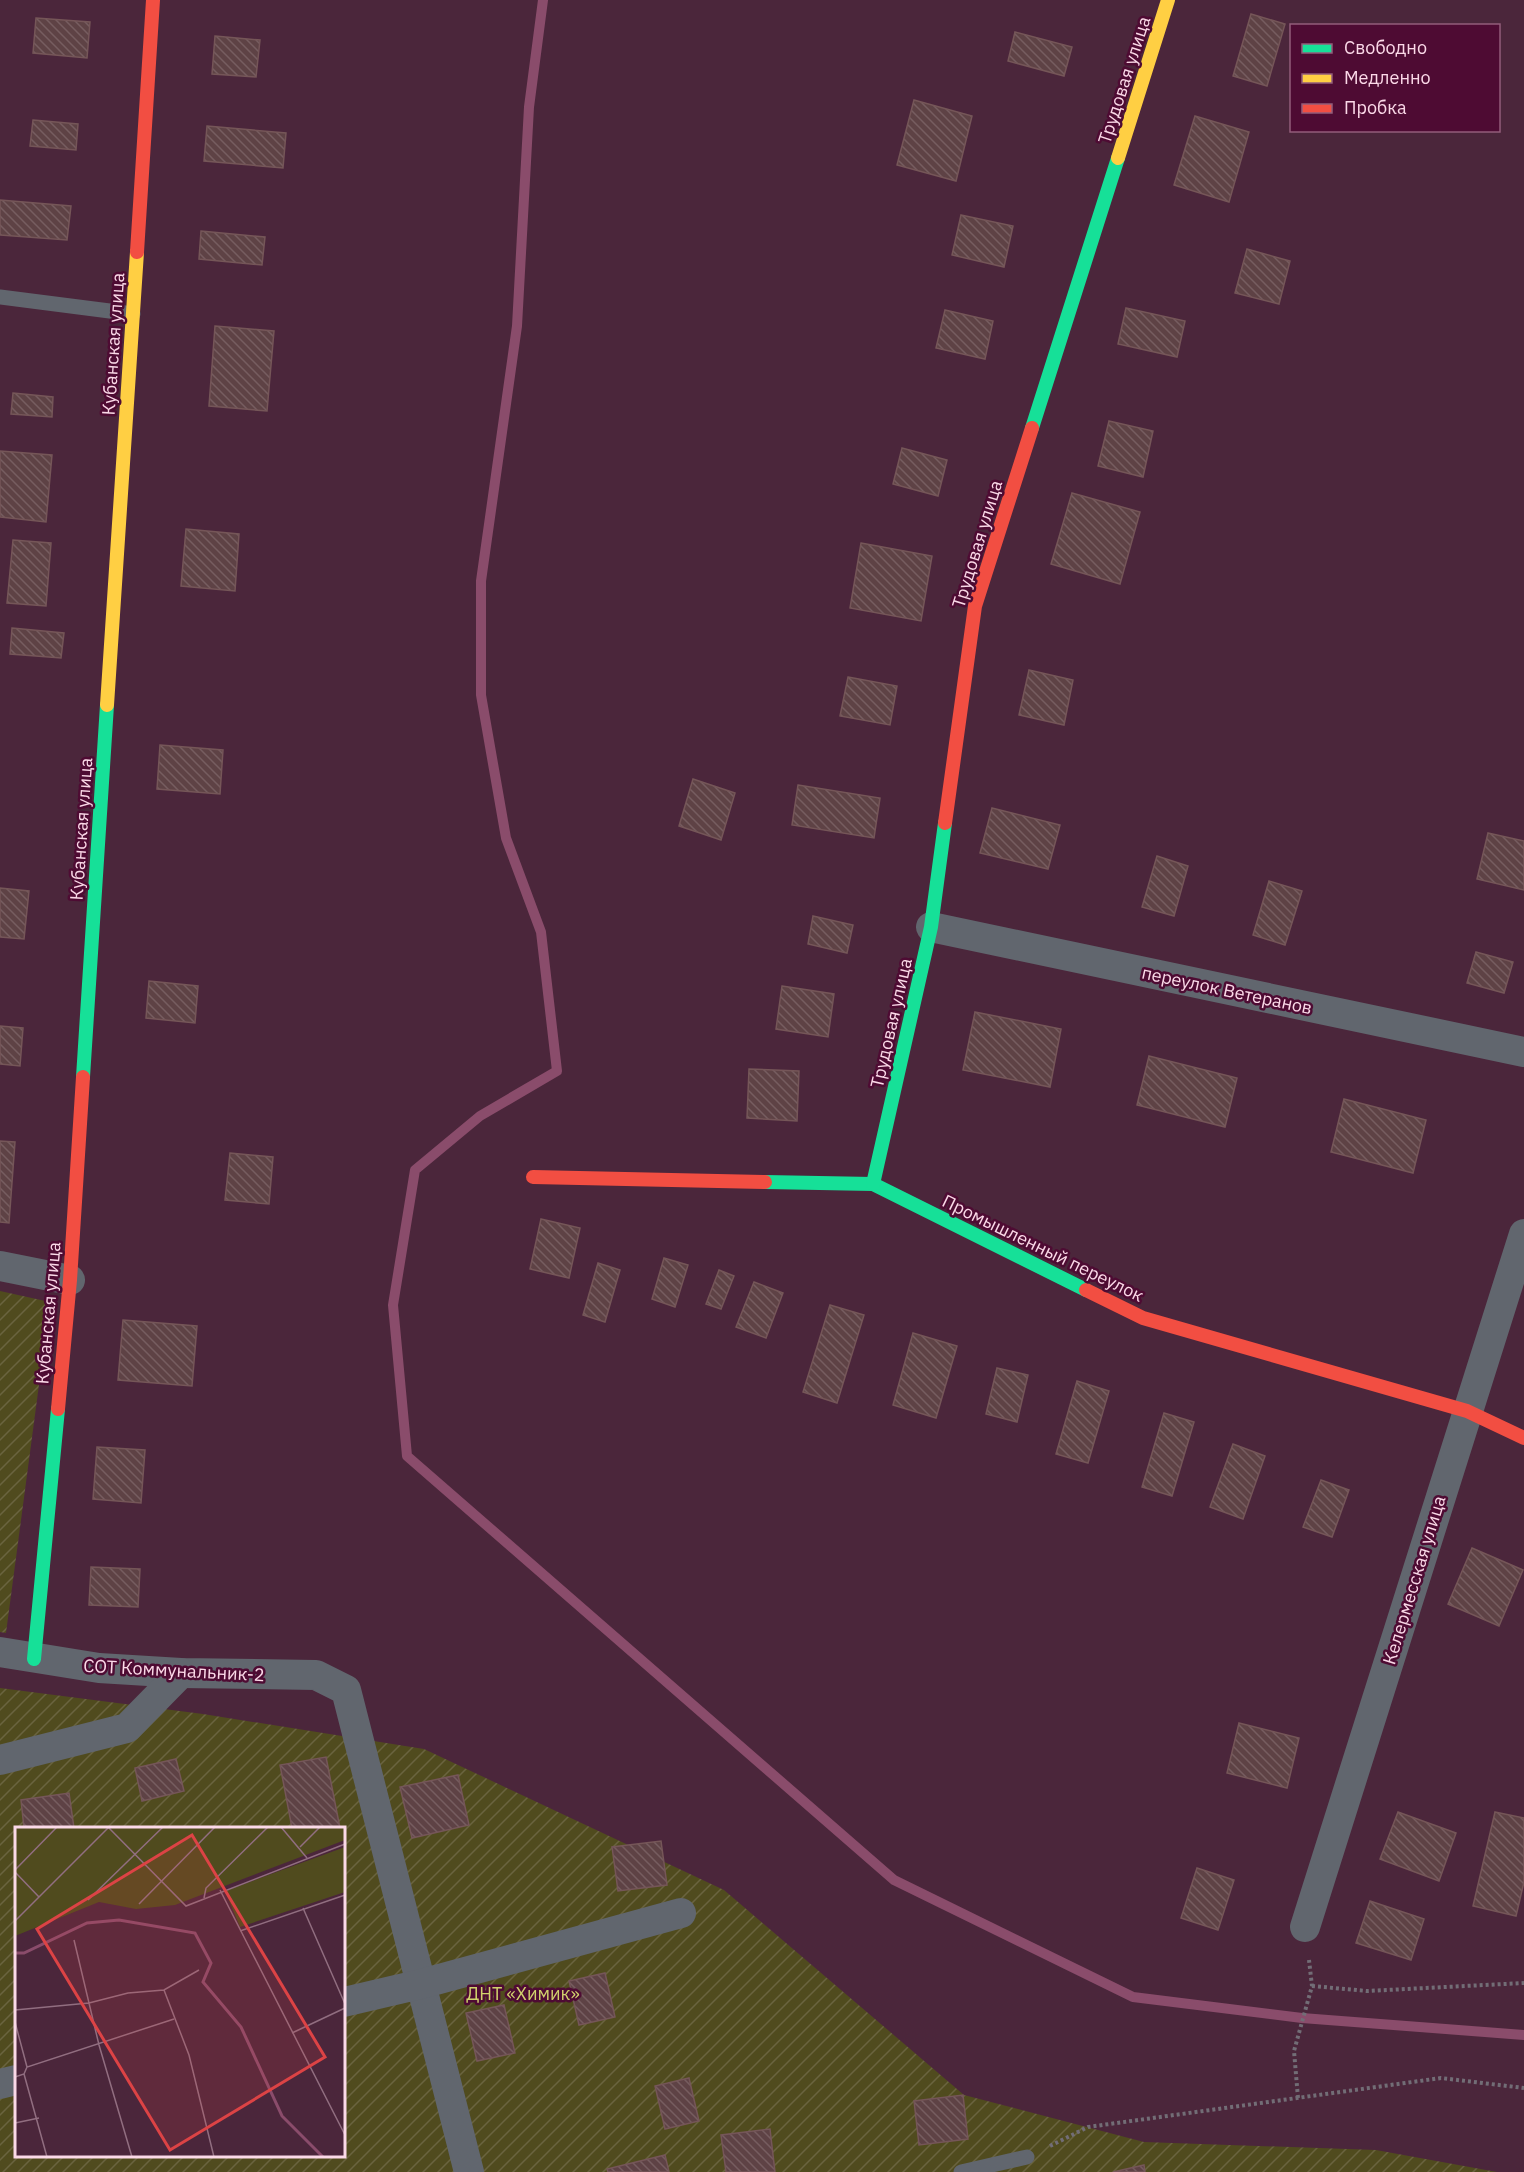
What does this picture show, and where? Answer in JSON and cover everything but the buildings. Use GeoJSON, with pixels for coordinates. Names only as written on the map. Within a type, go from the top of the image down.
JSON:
{"type":"FeatureCollection","features":[{"type":"Feature","properties":{"kind":"street","name":"Кубанская улица"},"geometry":{"type":"LineString","coordinates":[[34,1659],[70,1280],[153,0]]}},
{"type":"Feature","properties":{"kind":"street","name":"Трудовая улица"},"geometry":{"type":"LineString","coordinates":[[873,1184],[931,927],[975,606],[1168,0]]}},
{"type":"Feature","properties":{"kind":"street","name":"переулок Ветеранов"},"geometry":{"type":"LineString","coordinates":[[931,927],[1524,1052]]}},
{"type":"Feature","properties":{"kind":"street","name":"Промышленный переулок"},"geometry":{"type":"LineString","coordinates":[[533,1176],[873,1184],[1143,1317],[1467,1411],[1524,1438]]}},
{"type":"Feature","properties":{"kind":"street","name":"Келермесская улица"},"geometry":{"type":"LineString","coordinates":[[1305,1927],[1524,1234]]}},
{"type":"Feature","properties":{"kind":"street"},"geometry":{"type":"LineString","coordinates":[[0,1266],[70,1280]]}},
{"type":"Feature","properties":{"kind":"street","name":"СОТ Коммунальник-2"},"geometry":{"type":"LineString","coordinates":[[0,1652],[99,1668],[316,1675],[346,1690],[421,1984]]}},
{"type":"Feature","properties":{"kind":"street"},"geometry":{"type":"LineString","coordinates":[[0,1760],[127,1728],[181,1672]]}},
{"type":"Feature","properties":{"kind":"street"},"geometry":{"type":"LineString","coordinates":[[345,2002],[421,1984],[681,1913]]}},
{"type":"Feature","properties":{"kind":"street"},"geometry":{"type":"LineString","coordinates":[[421,1984],[468,2172]]}},
{"type":"Feature","properties":{"kind":"street"},"geometry":{"type":"LineString","coordinates":[[0,2084],[15,2080]]}},
{"type":"Feature","properties":{"kind":"lane"},"geometry":{"type":"LineString","coordinates":[[0,297],[133,314]]}},
{"type":"Feature","properties":{"kind":"lane"},"geometry":{"type":"LineString","coordinates":[[961,2172],[1027,2157]]}},
{"type":"Feature","properties":{"kind":"path"},"geometry":{"type":"LineString","coordinates":[[1298,2098],[1294,2051],[1312,1986],[1367,1992],[1524,1983]]}},
{"type":"Feature","properties":{"kind":"path"},"geometry":{"type":"LineString","coordinates":[[1027,2157],[1088,2127],[1441,2078],[1524,2088]]}},
{"type":"Feature","properties":{"kind":"green space"},"geometry":{"type":"Polygon","coordinates":[[[0,1291],[50,1302],[6,1633],[0,1632],[0,1291]]]}},
{"type":"Feature","properties":{"kind":"green space","name":"ДНТ «Химик»"},"geometry":{"type":"Polygon","coordinates":[[[0,1688],[203,1714],[424,1749],[724,1890],[964,2095],[1144,2142],[1376,2150],[1497,2172],[0,2172],[0,1688]]]}},
{"type":"Feature","properties":{"kind":"waterway"},"geometry":{"type":"LineString","coordinates":[[543,0],[529,107],[517,326],[481,581],[481,695],[506,838],[541,932],[557,1071],[480,1116],[415,1170],[393,1305],[407,1456],[894,1880],[1133,1997],[1302,2018],[1524,2035]]}},
{"type":"Feature","properties":{"kind":"traffic: fast"},"geometry":{"type":"LineString","coordinates":[[1032,428],[1118,158]]}},
{"type":"Feature","properties":{"kind":"traffic: fast"},"geometry":{"type":"LineString","coordinates":[[83,1077],[107,705]]}},
{"type":"Feature","properties":{"kind":"traffic: fast"},"geometry":{"type":"LineString","coordinates":[[873,1184],[931,927],[945,823]]}},
{"type":"Feature","properties":{"kind":"traffic: fast"},"geometry":{"type":"LineString","coordinates":[[765,1182],[873,1184],[1086,1290]]}},
{"type":"Feature","properties":{"kind":"traffic: fast"},"geometry":{"type":"LineString","coordinates":[[34,1659],[58,1409]]}},
{"type":"Feature","properties":{"kind":"traffic: slow"},"geometry":{"type":"LineString","coordinates":[[1118,158],[1168,0]]}},
{"type":"Feature","properties":{"kind":"traffic: slow"},"geometry":{"type":"LineString","coordinates":[[107,705],[137,252]]}},
{"type":"Feature","properties":{"kind":"traffic: jam"},"geometry":{"type":"LineString","coordinates":[[137,252],[153,0]]}},
{"type":"Feature","properties":{"kind":"traffic: jam"},"geometry":{"type":"LineString","coordinates":[[945,823],[975,606],[1032,428]]}},
{"type":"Feature","properties":{"kind":"traffic: jam"},"geometry":{"type":"LineString","coordinates":[[58,1409],[70,1280],[83,1077]]}},
{"type":"Feature","properties":{"kind":"traffic: jam"},"geometry":{"type":"LineString","coordinates":[[533,1177],[765,1182]]}},
{"type":"Feature","properties":{"kind":"traffic: jam"},"geometry":{"type":"LineString","coordinates":[[1086,1290],[1143,1318],[1467,1411],[1524,1438]]}}]}
